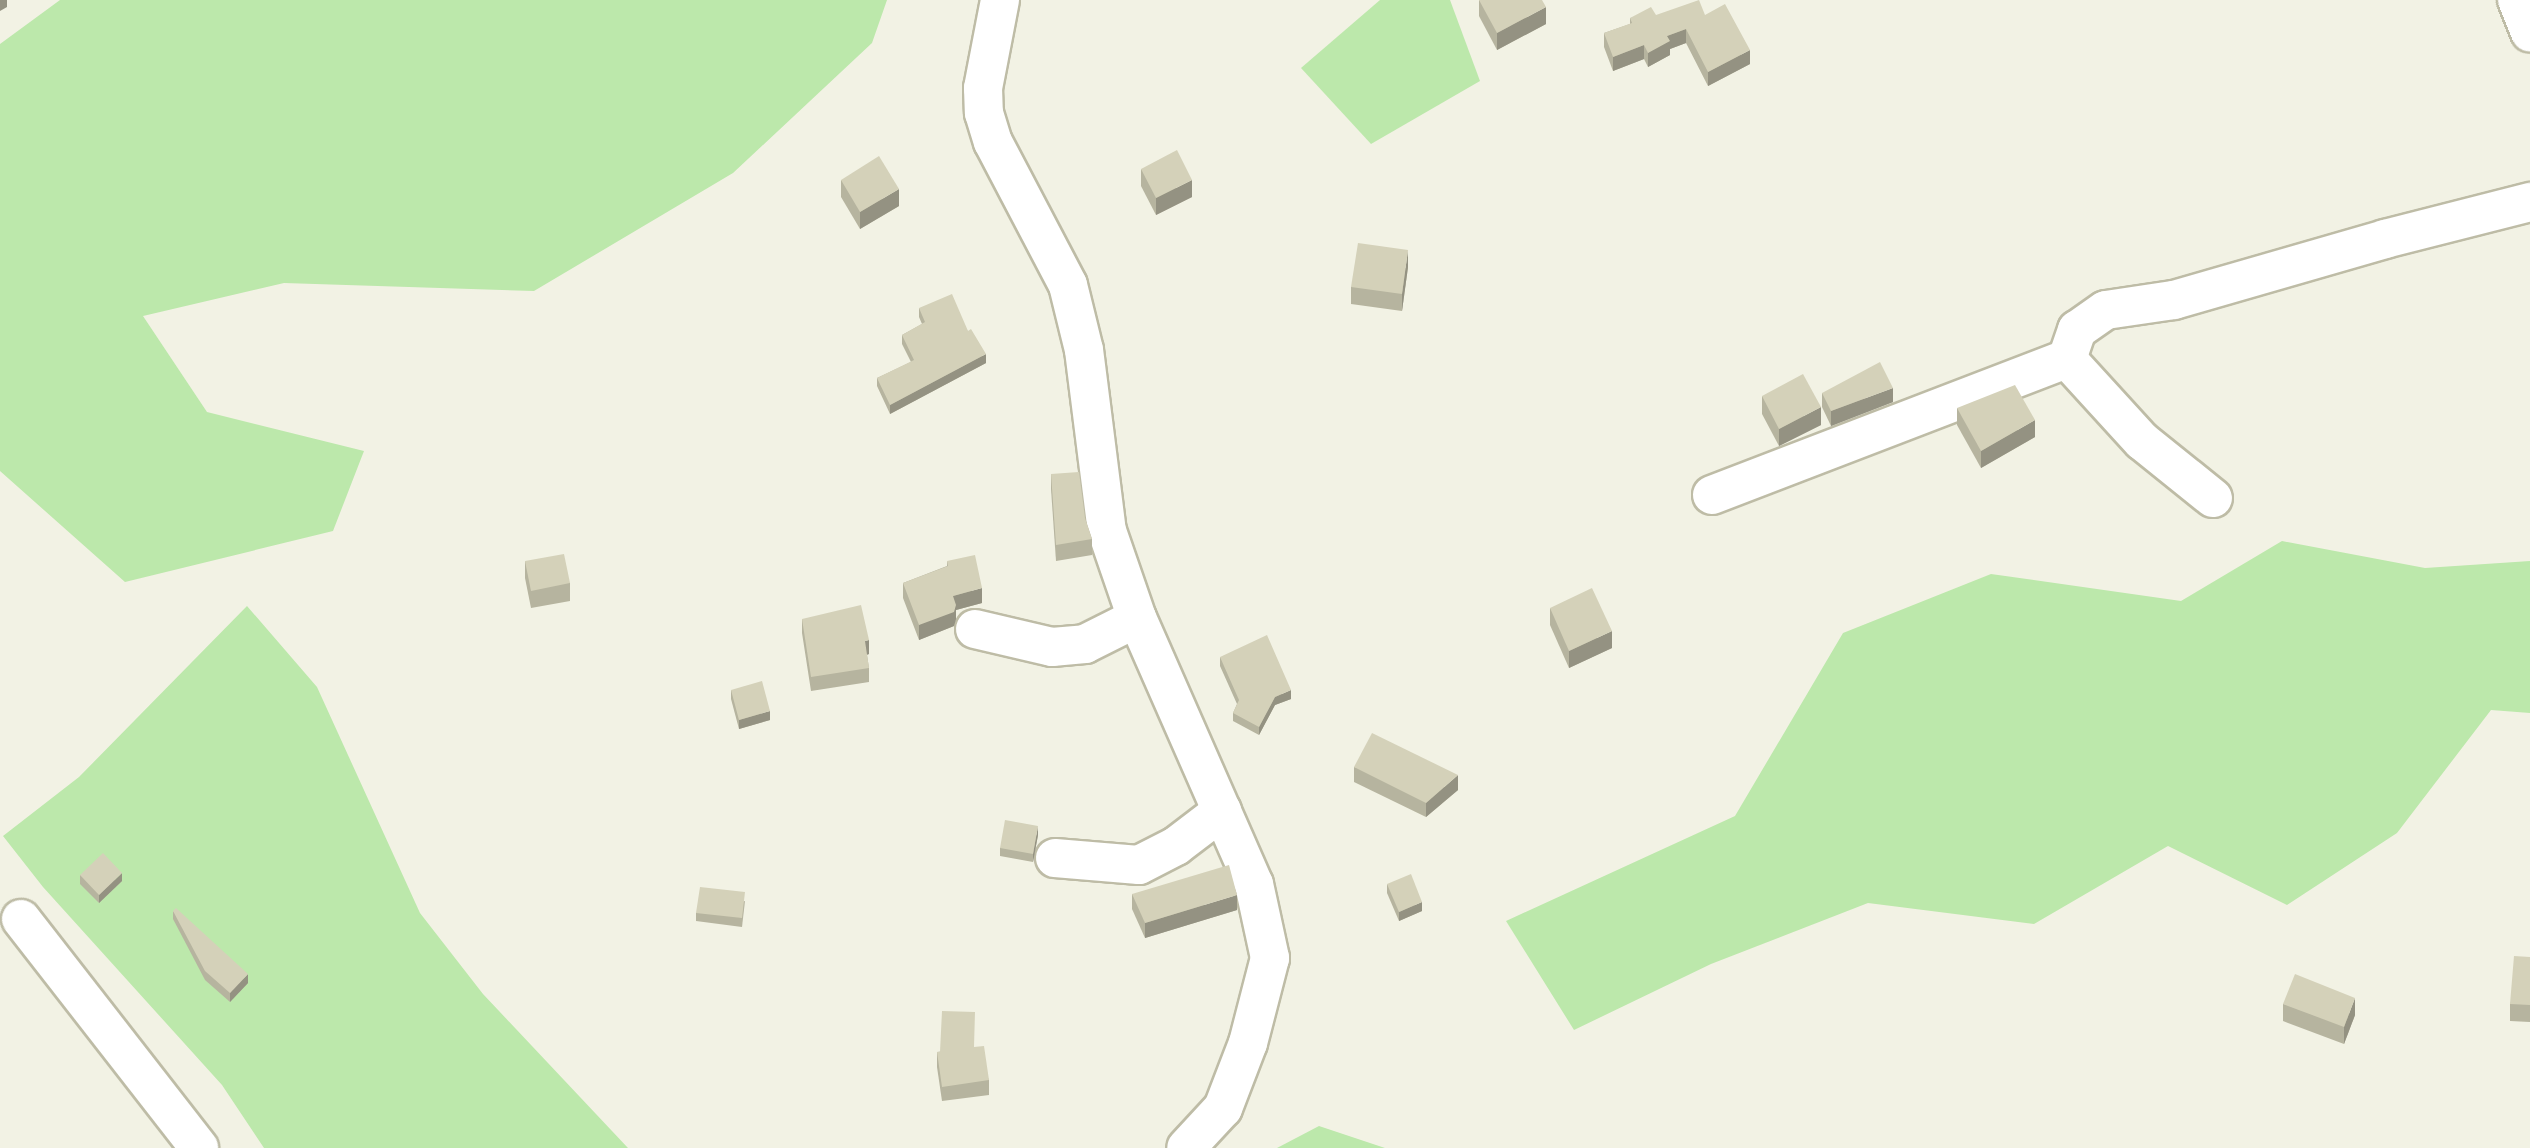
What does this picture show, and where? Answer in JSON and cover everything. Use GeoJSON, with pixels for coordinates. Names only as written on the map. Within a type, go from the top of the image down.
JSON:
{"type":"FeatureCollection","features":[{"type":"Feature","properties":{"kind":"street"},"geometry":{"type":"LineString","coordinates":[[1000,0],[983,88],[984,113],[993,142],[1068,285],[1084,350],[1107,531],[1137,618],[1254,884],[1270,958],[1248,1043],[1223,1108],[1186,1148]]}},
{"type":"Feature","properties":{"kind":"street"},"geometry":{"type":"LineString","coordinates":[[2517,0],[2530,33]]}},
{"type":"Feature","properties":{"kind":"street"},"geometry":{"type":"LineString","coordinates":[[2067,359],[2077,330],[2106,310],[2174,300],[2385,239],[2530,202]]}},
{"type":"Feature","properties":{"kind":"street"},"geometry":{"type":"LineString","coordinates":[[1712,495],[2067,359]]}},
{"type":"Feature","properties":{"kind":"street"},"geometry":{"type":"LineString","coordinates":[[2067,359],[2143,441],[2213,498]]}},
{"type":"Feature","properties":{"kind":"street"},"geometry":{"type":"LineString","coordinates":[[975,629],[1052,647],[1085,645],[1137,618]]}},
{"type":"Feature","properties":{"kind":"street"},"geometry":{"type":"LineString","coordinates":[[1055,858],[1139,865],[1176,846],[1222,811]]}},
{"type":"Feature","properties":{"kind":"street"},"geometry":{"type":"LineString","coordinates":[[22,919],[199,1148]]}},
{"type":"Feature","properties":{"kind":"green space"},"geometry":{"type":"Polygon","coordinates":[[[60,0],[887,0],[872,43],[733,173],[534,291],[284,283],[143,316],[207,412],[364,451],[333,531],[125,582],[0,471],[0,44],[60,0]]]}},
{"type":"Feature","properties":{"kind":"green space"},"geometry":{"type":"Polygon","coordinates":[[[1380,0],[1450,0],[1480,81],[1371,144],[1301,68],[1380,0]]]}},
{"type":"Feature","properties":{"kind":"green space"},"geometry":{"type":"Polygon","coordinates":[[[2282,541],[2425,568],[2530,561],[2530,713],[2491,710],[2397,833],[2287,905],[2168,846],[2034,924],[1868,903],[1711,964],[1574,1030],[1506,921],[1735,816],[1843,633],[1991,574],[2181,601],[2282,541]]]}},
{"type":"Feature","properties":{"kind":"green space"},"geometry":{"type":"Polygon","coordinates":[[[247,606],[317,687],[420,913],[483,994],[628,1148],[264,1148],[222,1085],[43,887],[3,836],[79,777],[247,606]]]}},
{"type":"Feature","properties":{"kind":"green space"},"geometry":{"type":"Polygon","coordinates":[[[1319,1126],[1385,1148],[1277,1148],[1319,1126]]]}},
{"type":"Feature","properties":{"kind":"building"},"geometry":{"type":"Polygon","coordinates":[[[1479,0],[1542,0],[1546,7],[1497,33],[1479,0]]]}},
{"type":"Feature","properties":{"kind":"building"},"geometry":{"type":"Polygon","coordinates":[[[1699,0],[1705,15],[1725,4],[1750,50],[1708,72],[1686,29],[1667,36],[1670,41],[1648,53],[1644,45],[1613,57],[1604,33],[1632,23],[1630,18],[1651,7],[1656,15],[1699,0]]]}},
{"type":"Feature","properties":{"kind":"building"},"geometry":{"type":"Polygon","coordinates":[[[1177,150],[1192,180],[1156,198],[1141,169],[1177,150]]]}},
{"type":"Feature","properties":{"kind":"building"},"geometry":{"type":"Polygon","coordinates":[[[879,156],[899,189],[860,212],[841,180],[879,156]]]}},
{"type":"Feature","properties":{"kind":"building"},"geometry":{"type":"Polygon","coordinates":[[[1358,243],[1408,250],[1402,294],[1351,287],[1358,243]]]}},
{"type":"Feature","properties":{"kind":"building"},"geometry":{"type":"Polygon","coordinates":[[[952,294],[968,331],[971,329],[986,354],[890,405],[877,378],[914,360],[902,335],[925,322],[919,308],[952,294]]]}},
{"type":"Feature","properties":{"kind":"building"},"geometry":{"type":"Polygon","coordinates":[[[1880,362],[1893,388],[1831,411],[1822,393],[1880,362]]]}},
{"type":"Feature","properties":{"kind":"building"},"geometry":{"type":"Polygon","coordinates":[[[1803,374],[1821,407],[1779,429],[1762,396],[1803,374]]]}},
{"type":"Feature","properties":{"kind":"building"},"geometry":{"type":"Polygon","coordinates":[[[2015,385],[2035,420],[1981,451],[1957,408],[2015,385]]]}},
{"type":"Feature","properties":{"kind":"building"},"geometry":{"type":"Polygon","coordinates":[[[1079,472],[1085,518],[1092,539],[1056,545],[1051,474],[1079,472]]]}},
{"type":"Feature","properties":{"kind":"building"},"geometry":{"type":"Polygon","coordinates":[[[564,554],[570,583],[531,591],[525,561],[564,554]]]}},
{"type":"Feature","properties":{"kind":"building"},"geometry":{"type":"Polygon","coordinates":[[[975,555],[982,588],[953,596],[956,605],[954,612],[919,625],[903,583],[948,566],[947,561],[975,555]]]}},
{"type":"Feature","properties":{"kind":"building"},"geometry":{"type":"Polygon","coordinates":[[[1592,588],[1612,631],[1569,651],[1550,608],[1592,588]]]}},
{"type":"Feature","properties":{"kind":"building"},"geometry":{"type":"Polygon","coordinates":[[[861,605],[869,640],[865,641],[869,668],[811,677],[802,619],[861,605]]]}},
{"type":"Feature","properties":{"kind":"building"},"geometry":{"type":"Polygon","coordinates":[[[1267,635],[1291,690],[1275,697],[1259,727],[1233,713],[1239,700],[1220,657],[1267,635]]]}},
{"type":"Feature","properties":{"kind":"building"},"geometry":{"type":"Polygon","coordinates":[[[762,681],[770,711],[739,720],[731,690],[762,681]]]}},
{"type":"Feature","properties":{"kind":"building"},"geometry":{"type":"Polygon","coordinates":[[[1372,733],[1458,775],[1426,803],[1354,767],[1372,733]]]}},
{"type":"Feature","properties":{"kind":"building"},"geometry":{"type":"Polygon","coordinates":[[[1005,820],[1038,826],[1033,854],[1000,848],[1005,820]]]}},
{"type":"Feature","properties":{"kind":"building"},"geometry":{"type":"Polygon","coordinates":[[[103,853],[122,873],[99,895],[80,875],[103,853]]]}},
{"type":"Feature","properties":{"kind":"building"},"geometry":{"type":"Polygon","coordinates":[[[1229,865],[1237,895],[1145,923],[1132,894],[1229,865]]]}},
{"type":"Feature","properties":{"kind":"building"},"geometry":{"type":"Polygon","coordinates":[[[1411,874],[1422,902],[1399,912],[1387,884],[1411,874]]]}},
{"type":"Feature","properties":{"kind":"building"},"geometry":{"type":"Polygon","coordinates":[[[700,887],[745,892],[742,918],[696,913],[700,887]]]}},
{"type":"Feature","properties":{"kind":"building"},"geometry":{"type":"Polygon","coordinates":[[[176,908],[248,974],[230,993],[205,971],[173,911],[176,908]]]}},
{"type":"Feature","properties":{"kind":"building"},"geometry":{"type":"Polygon","coordinates":[[[2514,956],[2530,957],[2530,1005],[2510,1004],[2514,956]]]}},
{"type":"Feature","properties":{"kind":"building"},"geometry":{"type":"Polygon","coordinates":[[[2295,974],[2355,998],[2344,1027],[2283,1004],[2295,974]]]}},
{"type":"Feature","properties":{"kind":"building"},"geometry":{"type":"Polygon","coordinates":[[[942,1011],[975,1012],[974,1047],[984,1046],[989,1080],[942,1087],[937,1052],[940,1052],[942,1011]]]}}]}
